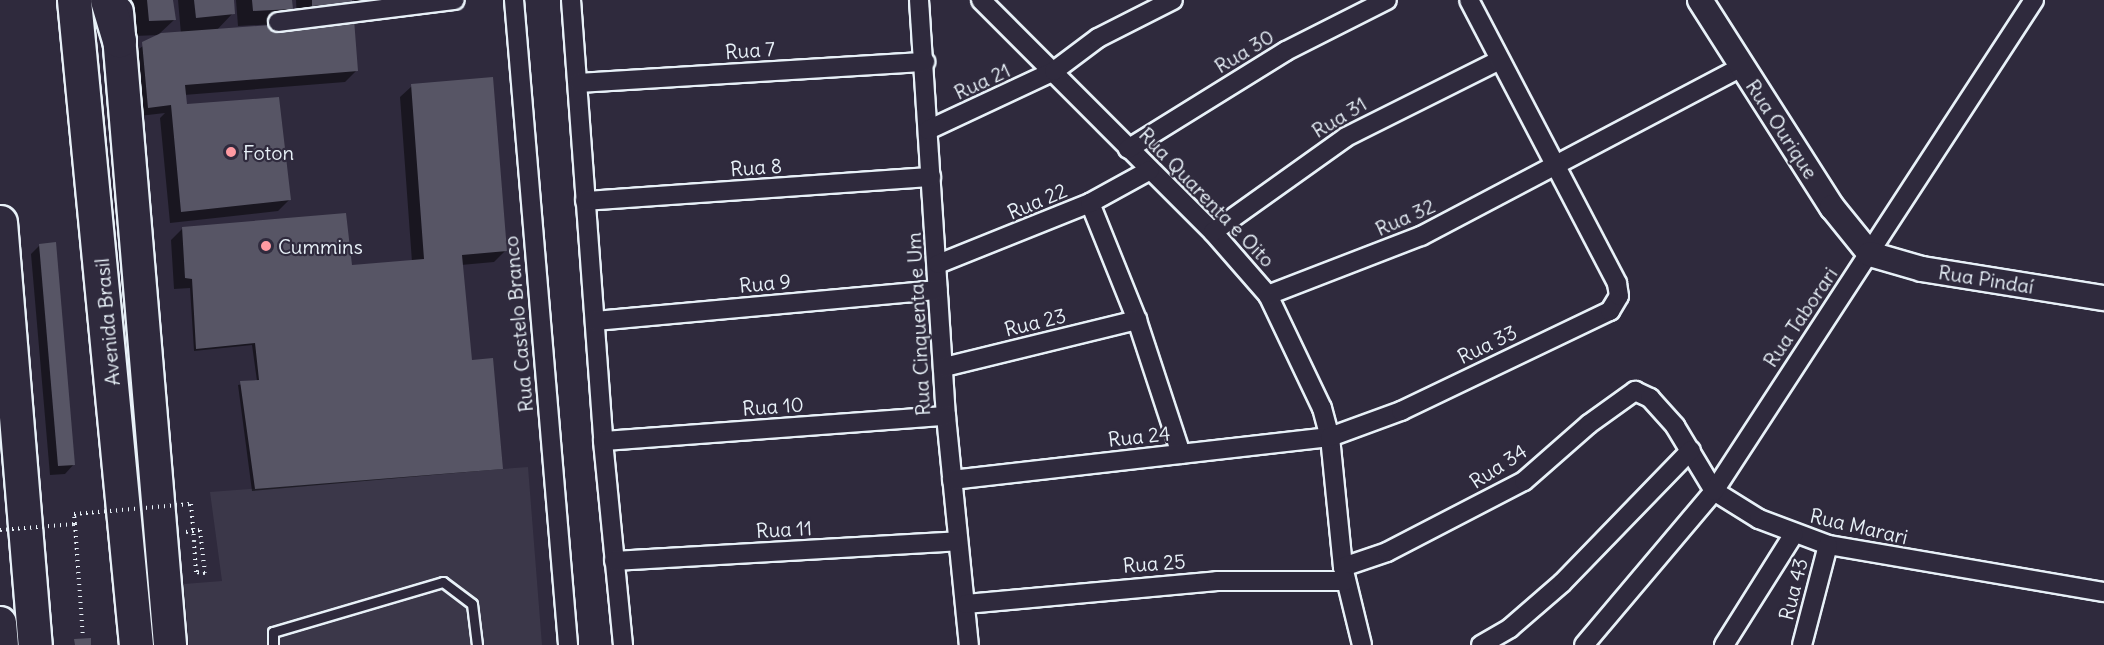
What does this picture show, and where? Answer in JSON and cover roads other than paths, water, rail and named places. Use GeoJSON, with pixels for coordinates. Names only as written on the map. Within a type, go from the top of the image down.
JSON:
{"type":"FeatureCollection","features":[{"type":"Feature","properties":{"kind":"highway","name":"Avenida Brasil"},"geometry":{"type":"LineString","coordinates":[[74,0],[136,645]]}},
{"type":"Feature","properties":{"kind":"highway"},"geometry":{"type":"LineString","coordinates":[[107,0],[119,40]]}},
{"type":"Feature","properties":{"kind":"highway","name":"Avenida Brasil"},"geometry":{"type":"LineString","coordinates":[[116,0],[170,645]]}},
{"type":"Feature","properties":{"kind":"highway"},"geometry":{"type":"LineString","coordinates":[[0,222],[36,645]]}},
{"type":"Feature","properties":{"kind":"highway"},"geometry":{"type":"LineString","coordinates":[[0,623],[2,645]]}},
{"type":"Feature","properties":{"kind":"street"},"geometry":{"type":"LineString","coordinates":[[278,22],[455,0]]}},
{"type":"Feature","properties":{"kind":"street","name":"Rua Castelo Branco"},"geometry":{"type":"LineString","coordinates":[[514,0],[568,645]]}},
{"type":"Feature","properties":{"kind":"street"},"geometry":{"type":"LineString","coordinates":[[571,0],[579,83],[585,201],[596,321],[603,441],[623,645]]}},
{"type":"Feature","properties":{"kind":"street","name":"Rua Cinquenta e Um"},"geometry":{"type":"LineString","coordinates":[[919,0],[925,62],[946,416],[969,645]]}},
{"type":"Feature","properties":{"kind":"street","name":"Rua Quarenta e Oito"},"geometry":{"type":"LineString","coordinates":[[981,0],[1213,232],[1268,295],[1322,408],[1330,437],[1345,574],[1362,645]]}},
{"type":"Feature","properties":{"kind":"street","name":"Rua 21"},"geometry":{"type":"LineString","coordinates":[[928,130],[1054,71],[1098,38],[1173,0]]}},
{"type":"Feature","properties":{"kind":"street","name":"Rua 30"},"geometry":{"type":"LineString","coordinates":[[1128,148],[1286,51],[1387,0]]}},
{"type":"Feature","properties":{"kind":"street"},"geometry":{"type":"LineString","coordinates":[[1469,0],[1555,168]]}},
{"type":"Feature","properties":{"kind":"street","name":"Rua Ourique"},"geometry":{"type":"LineString","coordinates":[[1700,0],[1832,207],[1870,255]]}},
{"type":"Feature","properties":{"kind":"street","name":"Rua Taborari"},"geometry":{"type":"LineString","coordinates":[[1584,645],[1714,491],[1870,255],[2034,0]]}},
{"type":"Feature","properties":{"kind":"street","name":"Rua 31"},"geometry":{"type":"LineString","coordinates":[[1213,232],[1346,137],[1500,60]]}},
{"type":"Feature","properties":{"kind":"street","name":"Rua 7"},"geometry":{"type":"LineString","coordinates":[[579,83],[925,62]]}},
{"type":"Feature","properties":{"kind":"street","name":"Rua 32"},"geometry":{"type":"LineString","coordinates":[[1268,295],[1421,236],[1555,168],[1742,67]]}},
{"type":"Feature","properties":{"kind":"street","name":"Rua 33"},"geometry":{"type":"LineString","coordinates":[[1330,437],[1401,411],[1610,311],[1620,296],[1606,260],[1555,168]]}},
{"type":"Feature","properties":{"kind":"street","name":"Rua 22"},"geometry":{"type":"LineString","coordinates":[[938,264],[1090,203],[1150,170]]}},
{"type":"Feature","properties":{"kind":"street","name":"Rua 8"},"geometry":{"type":"LineString","coordinates":[[585,201],[931,177]]}},
{"type":"Feature","properties":{"kind":"street"},"geometry":{"type":"LineString","coordinates":[[1090,203],[1137,320],[1181,454]]}},
{"type":"Feature","properties":{"kind":"street","name":"Rua Pindaí"},"geometry":{"type":"LineString","coordinates":[[1870,255],[1922,269],[2104,298]]}},
{"type":"Feature","properties":{"kind":"street","name":"Rua 9"},"geometry":{"type":"LineString","coordinates":[[596,321],[938,290]]}},
{"type":"Feature","properties":{"kind":"street","name":"Rua 23"},"geometry":{"type":"LineString","coordinates":[[944,367],[1137,320]]}},
{"type":"Feature","properties":{"kind":"street","name":"Rua 34"},"geometry":{"type":"LineString","coordinates":[[1345,574],[1524,481],[1589,424],[1635,391],[1642,392],[1659,407]]}},
{"type":"Feature","properties":{"kind":"street","name":"Rua Marari"},"geometry":{"type":"LineString","coordinates":[[1659,407],[1691,450],[1714,491],[1759,519],[1794,534],[1828,545],[2104,592]]}},
{"type":"Feature","properties":{"kind":"street","name":"Rua 10"},"geometry":{"type":"LineString","coordinates":[[603,441],[946,416]]}},
{"type":"Feature","properties":{"kind":"street","name":"Rua 24"},"geometry":{"type":"LineString","coordinates":[[952,480],[1330,437]]}},
{"type":"Feature","properties":{"kind":"street"},"geometry":{"type":"LineString","coordinates":[[1481,645],[1510,628],[1562,583],[1691,450]]}},
{"type":"Feature","properties":{"kind":"street"},"geometry":{"type":"LineString","coordinates":[[1724,645],[1794,534]]}},
{"type":"Feature","properties":{"kind":"street","name":"Rua 11"},"geometry":{"type":"LineString","coordinates":[[614,561],[957,541]]}},
{"type":"Feature","properties":{"kind":"street","name":"Rua 43"},"geometry":{"type":"LineString","coordinates":[[1802,645],[1828,545]]}},
{"type":"Feature","properties":{"kind":"street","name":"Rua 25"},"geometry":{"type":"LineString","coordinates":[[966,604],[1217,581],[1345,574]]}},
{"type":"Feature","properties":{"kind":"lane"},"geometry":{"type":"LineString","coordinates":[[273,645],[273,632],[443,582],[472,604],[477,645]]}},
{"type":"Feature","properties":{"kind":"place","name":"Foton"},"geometry":{"type":"Point","coordinates":[231,152]}},
{"type":"Feature","properties":{"kind":"place","name":"Cummins"},"geometry":{"type":"Point","coordinates":[266,246]}}]}
